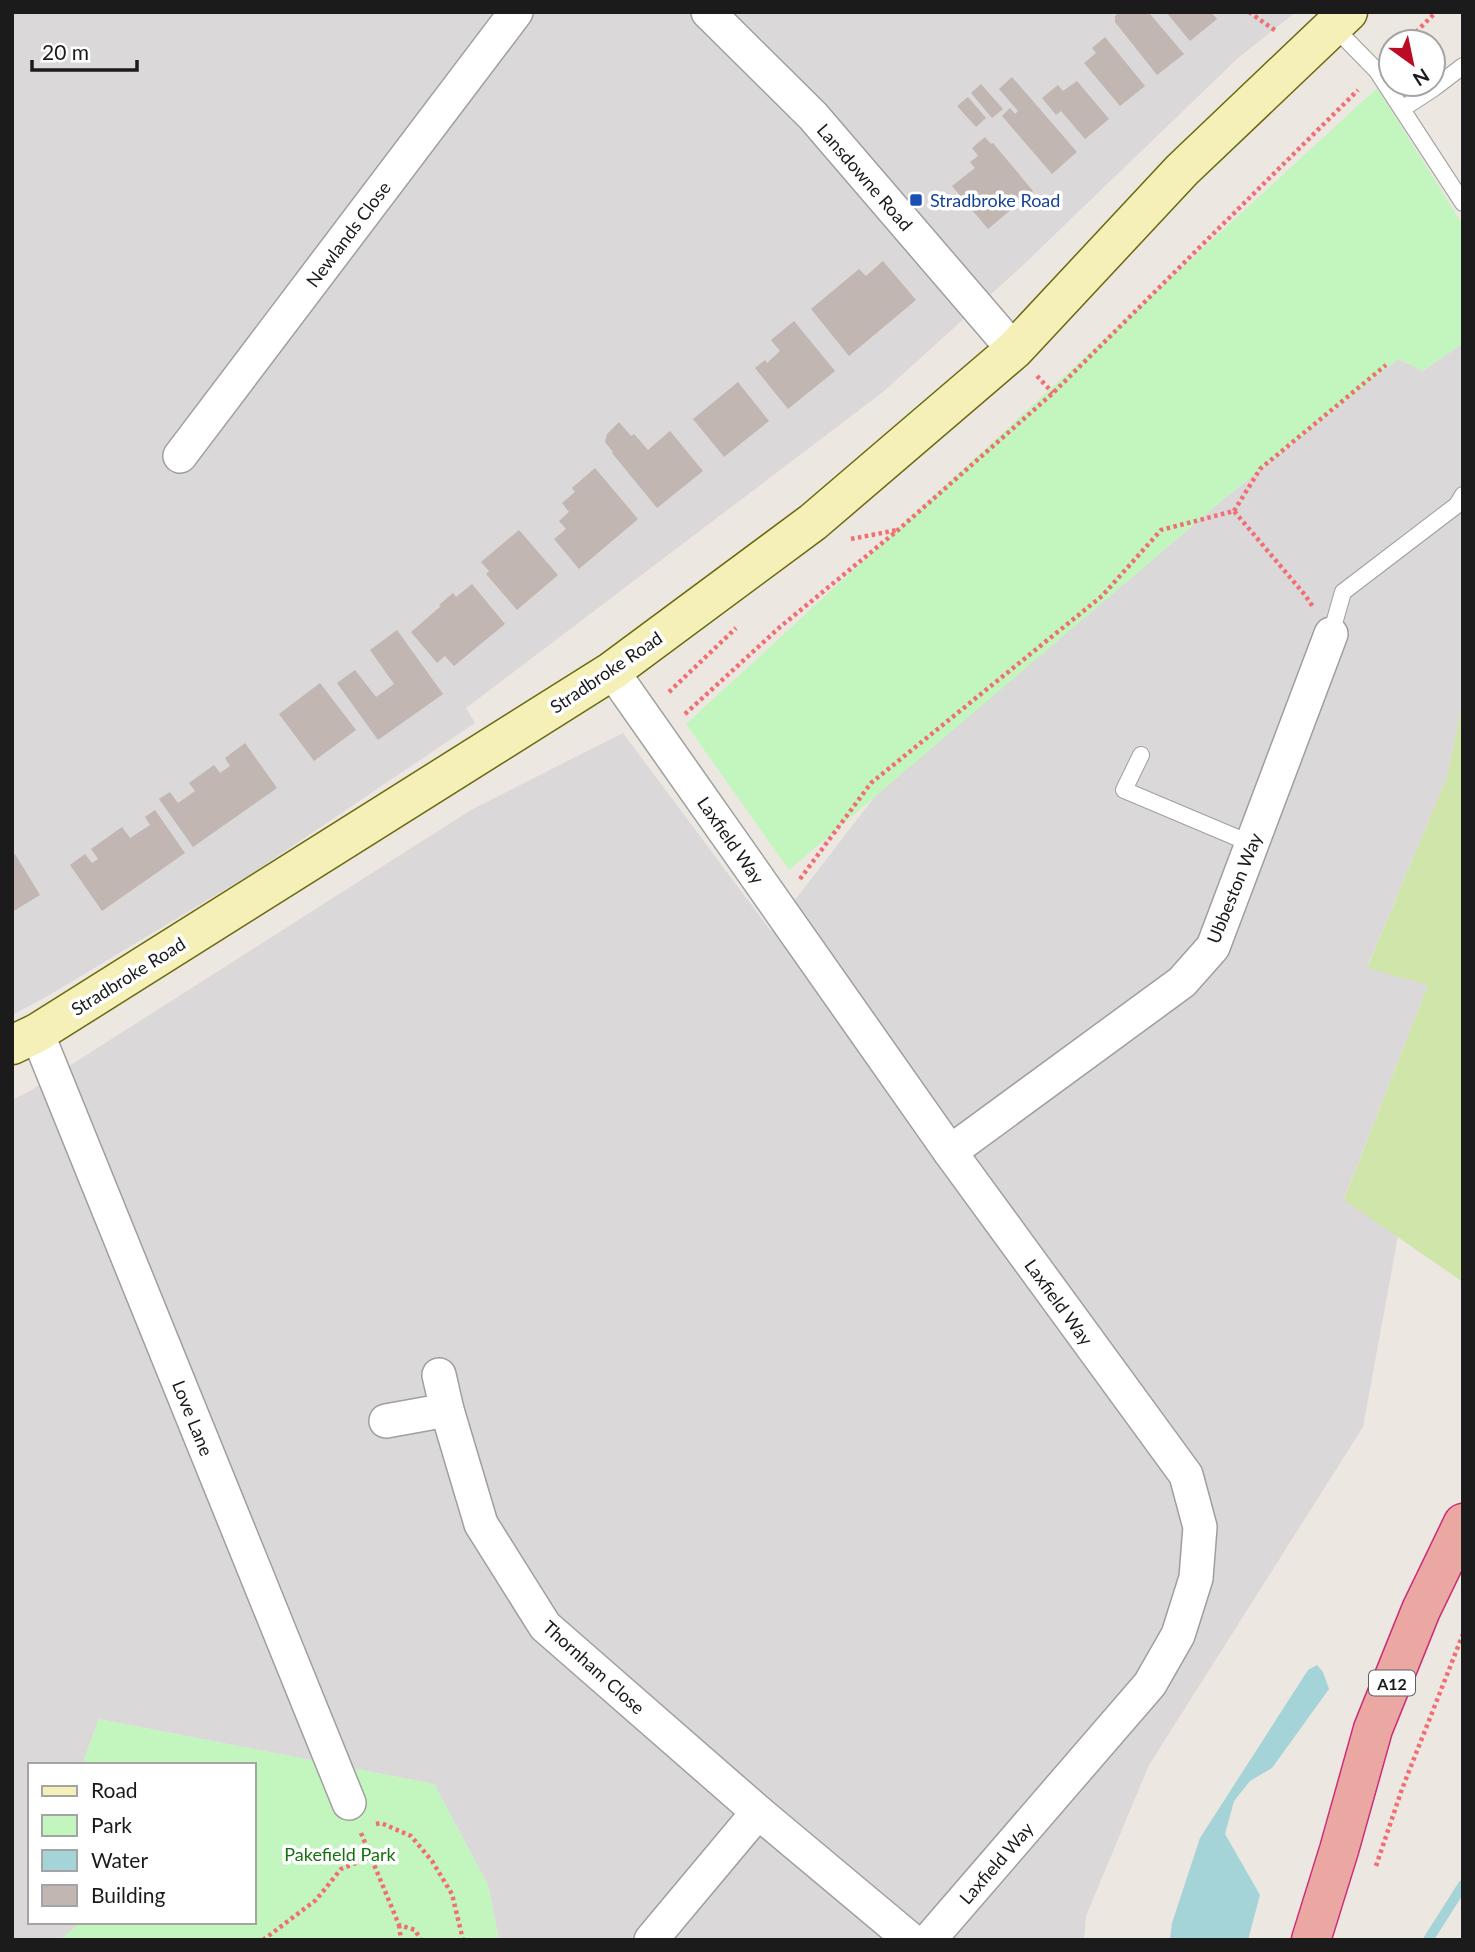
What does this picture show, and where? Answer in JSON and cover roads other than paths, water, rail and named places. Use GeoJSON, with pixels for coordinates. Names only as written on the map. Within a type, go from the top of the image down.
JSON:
{"type":"FeatureCollection","features":[{"type":"Feature","properties":{"kind":"highway","name":"A12"},"geometry":{"type":"LineString","coordinates":[[1311,1940],[1373,1729],[1421,1610],[1463,1523]]}},
{"type":"Feature","properties":{"kind":"highway","name":"A12"},"geometry":{"type":"LineString","coordinates":[[1339,1850],[1463,1562]]}},
{"type":"Feature","properties":{"kind":"main road","name":"Stradbroke Road"},"geometry":{"type":"LineString","coordinates":[[25,1039],[612,671],[813,522],[1014,349],[1182,170],[1341,19]]}},
{"type":"Feature","properties":{"kind":"street","name":"Newlands Close"},"geometry":{"type":"LineString","coordinates":[[180,456],[516,12]]}},
{"type":"Feature","properties":{"kind":"street","name":"Lansdowne Road"},"geometry":{"type":"LineString","coordinates":[[708,12],[813,116],[1014,349]]}},
{"type":"Feature","properties":{"kind":"street","name":"Ubbeston Way"},"geometry":{"type":"LineString","coordinates":[[950,1152],[1182,982],[1213,947],[1331,634]]}},
{"type":"Feature","properties":{"kind":"street","name":"Laxfield Way"},"geometry":{"type":"LineString","coordinates":[[612,671],[950,1152],[1186,1475],[1200,1527],[1196,1578],[1178,1635],[1150,1684],[929,1940]]}},
{"type":"Feature","properties":{"kind":"street","name":"Love Lane"},"geometry":{"type":"LineString","coordinates":[[25,1039],[354,1814]]}},
{"type":"Feature","properties":{"kind":"street","name":"Thornham Close"},"geometry":{"type":"LineString","coordinates":[[439,1376],[481,1524],[545,1626],[758,1812],[911,1940]]}},
{"type":"Feature","properties":{"kind":"street"},"geometry":{"type":"LineString","coordinates":[[386,1420],[447,1409]]}},
{"type":"Feature","properties":{"kind":"street"},"geometry":{"type":"LineString","coordinates":[[651,1940],[758,1812]]}},
{"type":"Feature","properties":{"kind":"lane"},"geometry":{"type":"LineString","coordinates":[[1341,19],[1463,203]]}},
{"type":"Feature","properties":{"kind":"lane"},"geometry":{"type":"LineString","coordinates":[[1402,109],[1463,65]]}},
{"type":"Feature","properties":{"kind":"lane"},"geometry":{"type":"LineString","coordinates":[[1331,634],[1343,592],[1457,505],[1463,495]]}},
{"type":"Feature","properties":{"kind":"lane"},"geometry":{"type":"LineString","coordinates":[[1141,755],[1124,790],[1252,844]]}},
{"type":"Feature","properties":{"kind":"water"},"geometry":{"type":"Polygon","coordinates":[[[1317,1665],[1323,1672],[1329,1689],[1272,1768],[1250,1781],[1234,1801],[1225,1834],[1260,1895],[1248,1940],[1170,1940],[1172,1923],[1200,1838],[1308,1670],[1317,1665]]]}},
{"type":"Feature","properties":{"kind":"waterway"},"geometry":{"type":"LineString","coordinates":[[1428,1940],[1463,1885]]}},
{"type":"Feature","properties":{"kind":"place","name":"Stradbroke Road"},"geometry":{"type":"Point","coordinates":[916,200]}},
{"type":"Feature","properties":{"kind":"park label","name":"Pakefield Park"},"geometry":{"type":"Point","coordinates":[340,1854]}}]}
